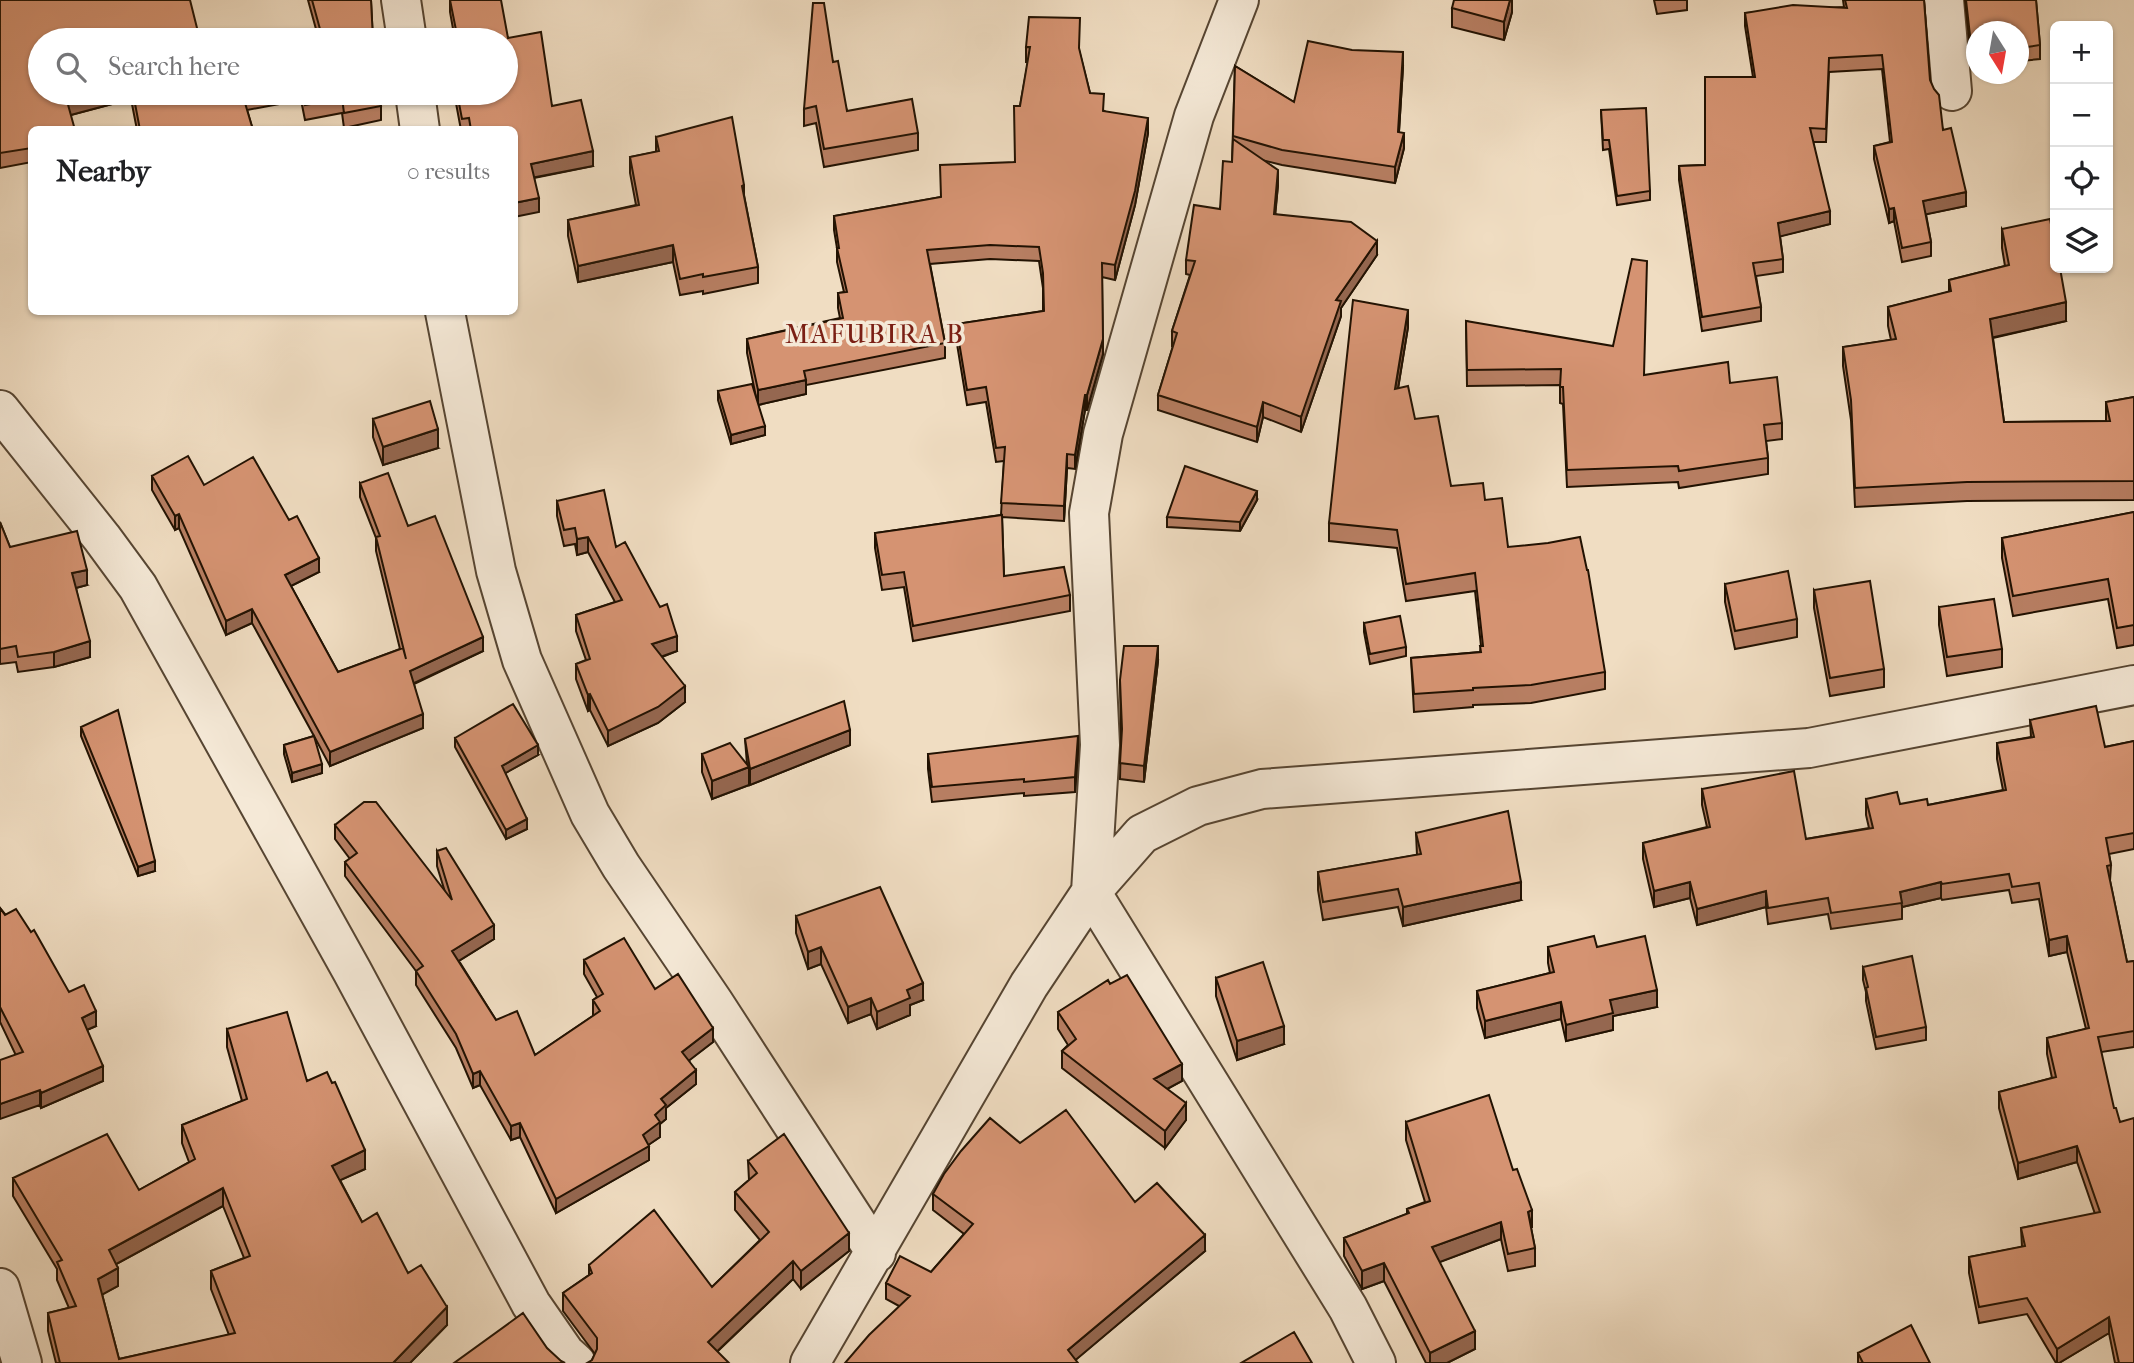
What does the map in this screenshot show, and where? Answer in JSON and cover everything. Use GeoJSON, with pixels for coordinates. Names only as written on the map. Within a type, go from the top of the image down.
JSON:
{"type":"FeatureCollection","features":[{"type":"Feature","properties":{"kind":"street"},"geometry":{"type":"LineString","coordinates":[[401,0],[405,28]]}},
{"type":"Feature","properties":{"kind":"street"},"geometry":{"type":"LineString","coordinates":[[1239,0],[1194,116],[1103,434],[1092,499],[1092,604],[1100,745],[1091,891],[1348,1308],[1376,1363]]}},
{"type":"Feature","properties":{"kind":"street"},"geometry":{"type":"LineString","coordinates":[[1944,0],[1952,91]]}},
{"type":"Feature","properties":{"kind":"street"},"geometry":{"type":"LineString","coordinates":[[417,105],[419,126]]}},
{"type":"Feature","properties":{"kind":"street"},"geometry":{"type":"LineString","coordinates":[[445,315],[496,571],[522,660],[590,814],[621,866],[714,1003],[876,1253]]}},
{"type":"Feature","properties":{"kind":"street"},"geometry":{"type":"LineString","coordinates":[[0,410],[138,587],[352,971],[531,1304],[565,1353],[576,1363]]}},
{"type":"Feature","properties":{"kind":"street"},"geometry":{"type":"LineString","coordinates":[[810,1363],[1029,985],[1091,891],[1142,834],[1198,806],[1262,789],[1809,748],[2134,685]]}},
{"type":"Feature","properties":{"kind":"street"},"geometry":{"type":"LineString","coordinates":[[0,1288],[22,1363]]}},
{"type":"Feature","properties":{"kind":"building"},"geometry":{"type":"Polygon","coordinates":[[[0,0],[190,0],[197,28],[28,28],[28,105],[68,105],[74,126],[28,126],[28,149],[0,153],[0,0]]]}},
{"type":"Feature","properties":{"kind":"building"},"geometry":{"type":"Polygon","coordinates":[[[312,0],[371,0],[372,28],[320,28],[312,0]]]}},
{"type":"Feature","properties":{"kind":"building"},"geometry":{"type":"Polygon","coordinates":[[[450,0],[501,0],[506,28],[456,28],[450,0]]]}},
{"type":"Feature","properties":{"kind":"building"},"geometry":{"type":"Polygon","coordinates":[[[1454,0],[1510,0],[1504,22],[1452,8],[1454,0]]]}},
{"type":"Feature","properties":{"kind":"building"},"geometry":{"type":"Polygon","coordinates":[[[1845,0],[1924,0],[1930,80],[1939,95],[1943,130],[1951,128],[1966,192],[1923,201],[1931,242],[1902,248],[1894,208],[1889,209],[1874,146],[1892,142],[1882,55],[1829,58],[1826,129],[1810,128],[1830,211],[1778,223],[1783,259],[1753,263],[1761,307],[1702,317],[1679,166],[1705,165],[1705,77],[1755,77],[1745,13],[1793,5],[1847,8],[1845,0]]]}},
{"type":"Feature","properties":{"kind":"building"},"geometry":{"type":"Polygon","coordinates":[[[1966,0],[2036,0],[2040,45],[2029,47],[2029,21],[1968,21],[1966,0]]]}},
{"type":"Feature","properties":{"kind":"building"},"geometry":{"type":"Polygon","coordinates":[[[813,3],[824,3],[833,62],[838,61],[847,111],[912,99],[918,133],[824,149],[816,106],[804,109],[813,3]]]}},
{"type":"Feature","properties":{"kind":"building"},"geometry":{"type":"Polygon","coordinates":[[[1029,17],[1080,18],[1079,48],[1090,93],[1104,94],[1103,111],[1148,118],[1135,191],[1115,265],[1102,263],[1103,339],[1085,395],[1075,455],[1067,454],[1064,506],[1001,503],[1005,447],[996,448],[986,387],[967,390],[956,324],[1044,311],[1039,247],[990,245],[927,250],[945,343],[804,371],[806,380],[758,390],[747,339],[843,318],[838,293],[847,292],[837,248],[834,216],[941,197],[940,165],[1015,162],[1014,106],[1020,106],[1030,47],[1026,47],[1029,17]]]}},
{"type":"Feature","properties":{"kind":"building"},"geometry":{"type":"Polygon","coordinates":[[[541,32],[552,106],[581,100],[593,151],[531,164],[539,198],[518,202],[518,126],[470,126],[469,118],[462,119],[459,105],[518,105],[518,36],[541,32]]]}},
{"type":"Feature","properties":{"kind":"building"},"geometry":{"type":"Polygon","coordinates":[[[1308,41],[1352,50],[1403,52],[1398,132],[1404,133],[1395,167],[1282,150],[1233,136],[1235,66],[1294,102],[1308,41]]]}},
{"type":"Feature","properties":{"kind":"building"},"geometry":{"type":"Polygon","coordinates":[[[135,105],[246,105],[252,126],[139,126],[135,105]]]}},
{"type":"Feature","properties":{"kind":"building"},"geometry":{"type":"Polygon","coordinates":[[[343,105],[381,106],[344,113],[343,105]]]}},
{"type":"Feature","properties":{"kind":"building"},"geometry":{"type":"Polygon","coordinates":[[[1646,108],[1650,191],[1617,196],[1609,140],[1603,140],[1601,110],[1646,108]]]}},
{"type":"Feature","properties":{"kind":"building"},"geometry":{"type":"Polygon","coordinates":[[[732,117],[758,267],[680,279],[673,245],[578,266],[568,220],[639,205],[630,157],[659,151],[656,137],[732,117]]]}},
{"type":"Feature","properties":{"kind":"building"},"geometry":{"type":"Polygon","coordinates":[[[1233,139],[1278,170],[1274,214],[1351,222],[1377,241],[1336,300],[1341,301],[1301,417],[1263,402],[1257,427],[1158,395],[1177,333],[1172,331],[1195,261],[1186,260],[1194,205],[1220,209],[1223,161],[1232,162],[1233,139]]]}},
{"type":"Feature","properties":{"kind":"building"},"geometry":{"type":"Polygon","coordinates":[[[2050,219],[2050,273],[2061,273],[2066,302],[1990,319],[2004,422],[2110,421],[2106,402],[2134,397],[2134,481],[1967,482],[1855,488],[1851,400],[1843,347],[1896,339],[1888,307],[1951,291],[1949,280],[2009,265],[2002,229],[2050,219]]]}},
{"type":"Feature","properties":{"kind":"building"},"geometry":{"type":"Polygon","coordinates":[[[1632,259],[1647,261],[1644,375],[1728,362],[1730,383],[1777,377],[1782,423],[1764,425],[1768,458],[1679,471],[1678,466],[1567,470],[1561,369],[1467,370],[1466,321],[1613,346],[1632,259]]]}},
{"type":"Feature","properties":{"kind":"building"},"geometry":{"type":"Polygon","coordinates":[[[1353,300],[1408,310],[1395,389],[1408,386],[1415,419],[1438,416],[1451,486],[1483,483],[1485,500],[1502,498],[1508,547],[1580,537],[1605,672],[1531,685],[1414,694],[1411,658],[1481,652],[1480,646],[1483,646],[1475,573],[1406,584],[1397,530],[1329,523],[1353,300]]]}},
{"type":"Feature","properties":{"kind":"building"},"geometry":{"type":"Polygon","coordinates":[[[752,384],[765,426],[731,435],[718,391],[752,384]]]}},
{"type":"Feature","properties":{"kind":"building"},"geometry":{"type":"Polygon","coordinates":[[[430,401],[438,429],[383,447],[373,419],[430,401]]]}},
{"type":"Feature","properties":{"kind":"building"},"geometry":{"type":"Polygon","coordinates":[[[188,456],[204,485],[253,457],[289,520],[297,516],[319,558],[285,575],[338,672],[403,648],[406,659],[376,537],[380,536],[360,483],[388,473],[408,526],[435,516],[483,637],[410,671],[423,714],[330,752],[252,609],[226,621],[179,514],[175,516],[152,476],[188,456]]]}},
{"type":"Feature","properties":{"kind":"building"},"geometry":{"type":"Polygon","coordinates":[[[1185,466],[1257,491],[1240,522],[1167,517],[1185,466]]]}},
{"type":"Feature","properties":{"kind":"building"},"geometry":{"type":"Polygon","coordinates":[[[604,490],[616,547],[625,542],[660,607],[667,604],[677,636],[652,644],[685,686],[658,707],[608,731],[590,694],[588,695],[576,664],[590,659],[576,615],[622,600],[588,537],[577,539],[575,528],[564,530],[557,501],[604,490]]]}},
{"type":"Feature","properties":{"kind":"building"},"geometry":{"type":"Polygon","coordinates":[[[2134,512],[2134,625],[2117,628],[2108,579],[2013,596],[2002,538],[2134,512]]]}},
{"type":"Feature","properties":{"kind":"building"},"geometry":{"type":"Polygon","coordinates":[[[1002,515],[1004,576],[1064,567],[1070,595],[913,626],[904,572],[882,575],[875,533],[1002,515]]]}},
{"type":"Feature","properties":{"kind":"building"},"geometry":{"type":"Polygon","coordinates":[[[0,522],[10,547],[77,531],[87,570],[72,573],[90,641],[54,652],[18,657],[16,646],[0,649],[0,522]]]}},
{"type":"Feature","properties":{"kind":"building"},"geometry":{"type":"Polygon","coordinates":[[[1788,571],[1797,619],[1735,631],[1725,584],[1788,571]]]}},
{"type":"Feature","properties":{"kind":"building"},"geometry":{"type":"Polygon","coordinates":[[[1870,581],[1884,669],[1830,678],[1814,590],[1870,581]]]}},
{"type":"Feature","properties":{"kind":"building"},"geometry":{"type":"Polygon","coordinates":[[[1994,599],[2002,649],[1947,657],[1939,607],[1994,599]]]}},
{"type":"Feature","properties":{"kind":"building"},"geometry":{"type":"Polygon","coordinates":[[[1400,616],[1406,647],[1370,654],[1364,623],[1400,616]]]}},
{"type":"Feature","properties":{"kind":"building"},"geometry":{"type":"Polygon","coordinates":[[[1124,646],[1158,646],[1144,766],[1120,763],[1120,680],[1124,646]]]}},
{"type":"Feature","properties":{"kind":"building"},"geometry":{"type":"Polygon","coordinates":[[[844,701],[850,730],[750,769],[745,739],[844,701]]]}},
{"type":"Feature","properties":{"kind":"building"},"geometry":{"type":"Polygon","coordinates":[[[513,704],[538,745],[502,766],[527,819],[506,830],[455,738],[513,704]]]}},
{"type":"Feature","properties":{"kind":"building"},"geometry":{"type":"Polygon","coordinates":[[[2096,706],[2105,747],[2134,741],[2134,833],[2106,838],[2111,865],[2107,866],[2127,962],[2134,961],[2134,1031],[2098,1037],[2114,1108],[2120,1122],[2134,1118],[2134,1363],[2119,1363],[2109,1317],[2057,1349],[2027,1298],[1979,1307],[1969,1257],[2025,1246],[2021,1228],[2100,1212],[2077,1146],[2018,1163],[1999,1092],[2056,1077],[2047,1038],[2089,1028],[2067,936],[2049,940],[2039,883],[2012,887],[2009,874],[1942,884],[1941,882],[1900,892],[1902,903],[1831,913],[1828,898],[1768,908],[1766,891],[1697,909],[1690,882],[1654,891],[1643,843],[1710,827],[1702,789],[1794,771],[1806,839],[1873,828],[1866,799],[1897,792],[1900,804],[1927,799],[1928,805],[2006,790],[1997,743],[2034,737],[2030,720],[2096,706]]]}},
{"type":"Feature","properties":{"kind":"building"},"geometry":{"type":"Polygon","coordinates":[[[118,710],[155,861],[138,867],[81,727],[118,710]]]}},
{"type":"Feature","properties":{"kind":"building"},"geometry":{"type":"Polygon","coordinates":[[[314,736],[322,764],[292,773],[284,745],[314,736]]]}},
{"type":"Feature","properties":{"kind":"building"},"geometry":{"type":"Polygon","coordinates":[[[1078,736],[1075,777],[932,787],[928,754],[1078,736]]]}},
{"type":"Feature","properties":{"kind":"building"},"geometry":{"type":"Polygon","coordinates":[[[730,743],[749,767],[712,781],[702,754],[730,743]]]}},
{"type":"Feature","properties":{"kind":"building"},"geometry":{"type":"Polygon","coordinates":[[[364,802],[376,802],[452,900],[437,851],[446,848],[494,925],[452,951],[496,1020],[517,1011],[535,1055],[600,1011],[593,1000],[603,994],[584,960],[624,938],[655,989],[678,974],[713,1028],[682,1052],[696,1070],[661,1099],[666,1105],[655,1115],[660,1122],[643,1135],[649,1146],[556,1199],[520,1123],[511,1126],[480,1071],[473,1074],[456,1034],[416,971],[423,966],[345,862],[357,853],[335,825],[364,802]]]}},
{"type":"Feature","properties":{"kind":"building"},"geometry":{"type":"Polygon","coordinates":[[[1508,811],[1521,882],[1403,907],[1398,889],[1323,902],[1318,872],[1421,854],[1416,833],[1508,811]]]}},
{"type":"Feature","properties":{"kind":"building"},"geometry":{"type":"Polygon","coordinates":[[[880,887],[923,983],[907,990],[910,998],[877,1012],[871,998],[848,1007],[821,947],[808,952],[796,916],[880,887]]]}},
{"type":"Feature","properties":{"kind":"building"},"geometry":{"type":"Polygon","coordinates":[[[0,908],[5,915],[16,909],[31,932],[34,930],[69,992],[84,985],[96,1011],[82,1018],[103,1066],[41,1093],[40,1090],[0,1104],[0,1060],[23,1052],[0,1007],[0,908]]]}},
{"type":"Feature","properties":{"kind":"building"},"geometry":{"type":"Polygon","coordinates":[[[1594,936],[1597,947],[1645,936],[1657,990],[1610,1000],[1613,1013],[1566,1025],[1561,1002],[1485,1021],[1477,991],[1554,972],[1548,947],[1594,936]]]}},
{"type":"Feature","properties":{"kind":"building"},"geometry":{"type":"Polygon","coordinates":[[[1912,956],[1926,1027],[1876,1037],[1863,967],[1912,956]]]}},
{"type":"Feature","properties":{"kind":"building"},"geometry":{"type":"Polygon","coordinates":[[[1263,962],[1284,1026],[1237,1041],[1216,978],[1263,962]]]}},
{"type":"Feature","properties":{"kind":"building"},"geometry":{"type":"Polygon","coordinates":[[[1127,975],[1182,1064],[1154,1079],[1186,1103],[1165,1131],[1062,1051],[1076,1039],[1058,1012],[1108,980],[1110,984],[1127,975]]]}},
{"type":"Feature","properties":{"kind":"building"},"geometry":{"type":"Polygon","coordinates":[[[287,1012],[307,1081],[327,1072],[332,1083],[335,1082],[365,1150],[332,1166],[362,1222],[377,1213],[408,1273],[421,1265],[447,1307],[393,1363],[60,1363],[48,1313],[76,1306],[57,1262],[62,1260],[13,1178],[107,1134],[139,1190],[195,1159],[182,1125],[247,1099],[227,1029],[287,1012]],[[223,1188],[109,1250],[118,1268],[98,1279],[119,1359],[235,1333],[211,1271],[250,1256],[223,1188]]]}},
{"type":"Feature","properties":{"kind":"building"},"geometry":{"type":"Polygon","coordinates":[[[1489,1095],[1513,1170],[1517,1169],[1532,1210],[1528,1212],[1535,1248],[1508,1254],[1501,1222],[1432,1247],[1475,1331],[1430,1353],[1384,1263],[1362,1271],[1344,1238],[1409,1213],[1407,1209],[1430,1201],[1406,1122],[1489,1095]]]}},
{"type":"Feature","properties":{"kind":"building"},"geometry":{"type":"Polygon","coordinates":[[[1066,1110],[1135,1202],[1157,1183],[1205,1235],[1068,1350],[1078,1363],[845,1363],[869,1335],[910,1296],[886,1283],[900,1256],[931,1272],[973,1224],[933,1194],[961,1151],[990,1118],[1020,1143],[1066,1110]]]}},
{"type":"Feature","properties":{"kind":"building"},"geometry":{"type":"Polygon","coordinates":[[[784,1134],[849,1233],[801,1271],[793,1261],[708,1342],[729,1363],[587,1363],[592,1360],[597,1349],[597,1338],[563,1293],[592,1273],[589,1265],[654,1210],[712,1287],[769,1232],[735,1192],[757,1173],[748,1161],[784,1134]]]}},
{"type":"Feature","properties":{"kind":"building"},"geometry":{"type":"Polygon","coordinates":[[[523,1313],[547,1348],[565,1363],[454,1363],[523,1313]]]}},
{"type":"Feature","properties":{"kind":"building"},"geometry":{"type":"Polygon","coordinates":[[[1911,1325],[1930,1363],[1863,1363],[1858,1353],[1911,1325]]]}},
{"type":"Feature","properties":{"kind":"building"},"geometry":{"type":"Polygon","coordinates":[[[1294,1332],[1312,1363],[1241,1363],[1294,1332]]]}},
{"type":"Feature","properties":{"kind":"district","name":"MAFUBIRA B"},"geometry":{"type":"Point","coordinates":[875,334]}}]}
